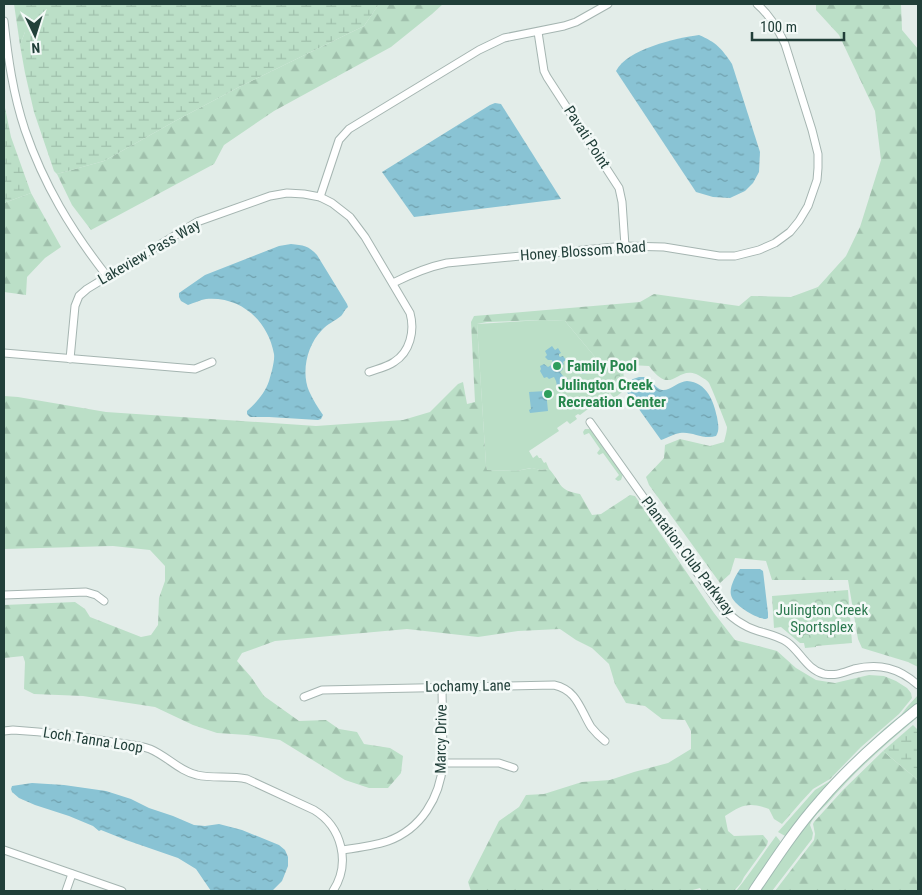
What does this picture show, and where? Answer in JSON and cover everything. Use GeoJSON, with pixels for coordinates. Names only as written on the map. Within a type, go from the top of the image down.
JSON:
{"type":"FeatureCollection","features":[{"type":"Feature","properties":{"kind":"street"},"geometry":{"type":"LineString","coordinates":[[320,197],[339,140],[349,129],[494,42],[504,38],[538,32],[576,22],[608,4]]}},
{"type":"Feature","properties":{"kind":"street","name":"Honey Blossom Road"},"geometry":{"type":"LineString","coordinates":[[393,283],[415,272],[447,262],[626,246],[664,247],[727,256],[747,254],[775,243],[790,232],[808,206],[817,180],[818,154],[785,44],[773,22],[757,4]]}},
{"type":"Feature","properties":{"kind":"street"},"geometry":{"type":"LineString","coordinates":[[4,21],[16,97],[25,129],[40,168],[61,210],[86,250],[106,276]]}},
{"type":"Feature","properties":{"kind":"street","name":"Pavati Point"},"geometry":{"type":"LineString","coordinates":[[538,32],[544,71],[547,77],[619,188],[626,246]]}},
{"type":"Feature","properties":{"kind":"street","name":"Lakeview Pass Way"},"geometry":{"type":"LineString","coordinates":[[70,358],[73,313],[76,301],[82,293],[106,276],[196,222],[270,196],[287,193],[320,197],[332,203],[350,217],[365,237],[407,306],[412,322],[412,332],[408,346],[394,362],[368,372]]}},
{"type":"Feature","properties":{"kind":"street"},"geometry":{"type":"LineString","coordinates":[[4,353],[195,369],[212,362]]}},
{"type":"Feature","properties":{"kind":"street","name":"Plantation Club Parkway"},"geometry":{"type":"LineString","coordinates":[[590,422],[720,605],[732,617],[748,628],[784,640],[793,646],[810,666],[820,673],[835,675],[878,666],[900,672],[918,685]]}},
{"type":"Feature","properties":{"kind":"street"},"geometry":{"type":"LineString","coordinates":[[4,595],[86,592],[96,595],[104,601]]}},
{"type":"Feature","properties":{"kind":"street","name":"Lochamy Lane"},"geometry":{"type":"LineString","coordinates":[[304,697],[322,690],[554,685],[560,686],[572,694],[592,729],[605,741]]}},
{"type":"Feature","properties":{"kind":"street","name":"Marcy Drive"},"geometry":{"type":"LineString","coordinates":[[342,850],[388,841],[416,824],[424,816],[436,795],[442,774],[442,687]]}},
{"type":"Feature","properties":{"kind":"street"},"geometry":{"type":"LineString","coordinates":[[754,891],[818,803],[874,745],[918,709]]}},
{"type":"Feature","properties":{"kind":"street","name":"Loch Tanna Loop"},"geometry":{"type":"LineString","coordinates":[[4,730],[67,734],[152,750],[191,773],[207,777],[236,777],[252,781],[318,813],[334,829],[342,850],[343,862],[339,880],[333,891]]}},
{"type":"Feature","properties":{"kind":"street"},"geometry":{"type":"LineString","coordinates":[[443,763],[499,763],[514,768]]}},
{"type":"Feature","properties":{"kind":"street"},"geometry":{"type":"LineString","coordinates":[[4,850],[122,891]]}},
{"type":"Feature","properties":{"kind":"street"},"geometry":{"type":"LineString","coordinates":[[66,891],[72,874]]}},
{"type":"Feature","properties":{"kind":"green space"},"geometry":{"type":"Polygon","coordinates":[[[14,4],[25,4],[25,32],[20,45],[14,4]]]}},
{"type":"Feature","properties":{"kind":"green space"},"geometry":{"type":"Polygon","coordinates":[[[25,4],[379,4],[364,26],[241,86],[104,161],[57,174],[54,171],[34,112],[25,73],[20,45],[25,32],[25,4]]]}},
{"type":"Feature","properties":{"kind":"green space"},"geometry":{"type":"Polygon","coordinates":[[[379,4],[443,4],[391,47],[274,111],[224,145],[214,164],[91,230],[72,205],[57,174],[104,161],[241,86],[364,26],[379,4]]]}},
{"type":"Feature","properties":{"kind":"green space"},"geometry":{"type":"Polygon","coordinates":[[[816,4],[901,4],[902,30],[918,49],[918,667],[908,662],[862,648],[858,639],[848,580],[772,580],[766,561],[735,558],[730,574],[720,583],[649,485],[646,477],[664,458],[665,445],[680,439],[710,446],[724,442],[727,427],[707,381],[696,374],[689,373],[674,379],[663,379],[649,366],[611,364],[595,357],[565,321],[543,320],[477,324],[487,470],[549,469],[564,488],[580,494],[592,515],[601,514],[630,495],[635,496],[714,613],[735,640],[777,651],[796,668],[816,680],[835,683],[869,675],[884,676],[896,681],[911,693],[912,698],[899,714],[861,747],[830,779],[813,789],[782,824],[774,819],[769,809],[756,805],[746,805],[725,816],[728,831],[734,836],[763,835],[768,841],[734,891],[702,891],[700,888],[689,891],[471,891],[468,882],[499,821],[519,807],[526,795],[544,794],[582,782],[610,780],[668,763],[691,749],[691,731],[685,720],[662,719],[645,706],[626,703],[615,684],[609,664],[592,648],[560,629],[518,631],[478,637],[407,629],[275,641],[242,653],[237,661],[264,696],[299,721],[326,720],[339,729],[357,732],[364,744],[390,748],[403,756],[401,773],[388,788],[369,788],[345,780],[280,740],[217,733],[193,725],[155,707],[83,696],[34,694],[24,689],[25,662],[23,656],[4,658],[4,605],[75,602],[85,609],[90,617],[141,637],[151,635],[158,625],[159,598],[165,581],[165,566],[150,550],[113,546],[4,549],[4,396],[106,412],[316,426],[403,420],[430,412],[458,384],[463,382],[467,404],[475,402],[471,322],[474,316],[640,302],[654,294],[739,306],[751,296],[791,297],[818,287],[846,256],[860,227],[881,160],[875,111],[839,35],[816,10],[816,4]]]}},
{"type":"Feature","properties":{"kind":"green space"},"geometry":{"type":"Polygon","coordinates":[[[4,103],[11,137],[31,193],[4,203],[4,103]]]}},
{"type":"Feature","properties":{"kind":"green space"},"geometry":{"type":"Polygon","coordinates":[[[31,193],[61,247],[45,258],[27,277],[26,295],[4,292],[4,203],[31,193]]]}},
{"type":"Feature","properties":{"kind":"green space","name":"Julington Creek Recreation Center"},"geometry":{"type":"Polygon","coordinates":[[[543,320],[565,321],[595,357],[623,369],[625,390],[614,398],[610,393],[598,401],[599,403],[592,408],[590,405],[580,415],[575,416],[577,419],[570,424],[567,421],[557,428],[559,431],[529,451],[533,458],[537,455],[544,463],[546,462],[549,469],[487,470],[477,324],[543,320]]]}},
{"type":"Feature","properties":{"kind":"green space"},"geometry":{"type":"Polygon","coordinates":[[[610,366],[615,366],[620,371],[620,389],[617,396],[613,394],[613,379],[604,376],[605,371],[610,366]]]}},
{"type":"Feature","properties":{"kind":"green space"},"geometry":{"type":"Polygon","coordinates":[[[585,429],[592,430],[621,471],[623,474],[621,480],[615,479],[619,475],[603,453],[599,455],[597,453],[600,449],[589,433],[584,435],[585,429]]]}},
{"type":"Feature","properties":{"kind":"green space","name":"Julington Creek Sportsplex"},"geometry":{"type":"Polygon","coordinates":[[[848,590],[852,643],[805,648],[804,643],[800,643],[781,627],[774,628],[772,596],[848,590]]]}},
{"type":"Feature","properties":{"kind":"green space"},"geometry":{"type":"Polygon","coordinates":[[[918,695],[917,705],[787,837],[778,832],[815,790],[830,781],[860,751],[901,715],[918,695]]]}},
{"type":"Feature","properties":{"kind":"green space"},"geometry":{"type":"Polygon","coordinates":[[[918,713],[918,717],[859,770],[815,816],[810,825],[813,833],[812,839],[772,891],[759,891],[801,830],[828,797],[865,760],[918,713]]]}},
{"type":"Feature","properties":{"kind":"green space"},"geometry":{"type":"Polygon","coordinates":[[[913,725],[918,730],[918,780],[883,751],[913,725]]]}},
{"type":"Feature","properties":{"kind":"green space"},"geometry":{"type":"Polygon","coordinates":[[[883,751],[918,780],[918,891],[775,891],[814,840],[814,822],[843,790],[883,751]]]}},
{"type":"Feature","properties":{"kind":"green space"},"geometry":{"type":"Polygon","coordinates":[[[776,836],[780,841],[779,847],[747,891],[736,891],[751,871],[776,836]]]}},
{"type":"Feature","properties":{"kind":"water"},"geometry":{"type":"Polygon","coordinates":[[[699,35],[718,46],[732,64],[760,152],[759,172],[753,183],[745,191],[730,198],[713,197],[696,192],[616,71],[622,63],[641,51],[666,42],[699,35]]]}},
{"type":"Feature","properties":{"kind":"water"},"geometry":{"type":"Polygon","coordinates":[[[495,103],[501,104],[561,199],[414,217],[382,172],[495,103]]]}},
{"type":"Feature","properties":{"kind":"water"},"geometry":{"type":"Polygon","coordinates":[[[291,244],[306,247],[317,255],[348,307],[341,316],[326,326],[317,336],[309,351],[306,367],[307,384],[312,398],[323,415],[318,420],[250,417],[247,411],[265,390],[273,364],[274,354],[266,331],[251,313],[231,302],[219,299],[206,299],[188,305],[181,301],[179,297],[179,293],[205,275],[279,246],[291,244]]]}},
{"type":"Feature","properties":{"kind":"water","name":"Family Pool"},"geometry":{"type":"Polygon","coordinates":[[[552,346],[555,350],[558,348],[561,353],[559,356],[563,356],[566,360],[563,362],[563,369],[560,372],[568,379],[563,384],[557,386],[554,377],[544,378],[540,371],[540,366],[544,364],[548,367],[553,364],[552,360],[548,360],[545,357],[547,355],[545,351],[552,346]]]}},
{"type":"Feature","properties":{"kind":"water"},"geometry":{"type":"Polygon","coordinates":[[[582,362],[586,362],[590,368],[586,374],[582,374],[578,370],[578,366],[582,362]]]}},
{"type":"Feature","properties":{"kind":"water"},"geometry":{"type":"Polygon","coordinates":[[[639,377],[648,377],[656,387],[662,390],[687,381],[700,385],[714,405],[718,427],[716,436],[707,437],[680,433],[661,440],[626,391],[625,384],[639,377]]]}},
{"type":"Feature","properties":{"kind":"water"},"geometry":{"type":"Polygon","coordinates":[[[546,391],[548,411],[530,413],[529,392],[546,391]]]}},
{"type":"Feature","properties":{"kind":"water"},"geometry":{"type":"Polygon","coordinates":[[[740,569],[760,569],[763,571],[768,618],[751,614],[733,599],[731,588],[740,569]]]}},
{"type":"Feature","properties":{"kind":"water"},"geometry":{"type":"Polygon","coordinates":[[[32,783],[106,791],[131,799],[194,825],[219,824],[242,830],[279,845],[285,850],[288,857],[288,866],[282,881],[272,891],[211,891],[196,869],[178,858],[101,830],[99,831],[93,826],[69,816],[19,798],[12,792],[12,786],[32,783]]]}},
{"type":"Feature","properties":{"kind":"place","name":"Family Pool"},"geometry":{"type":"Point","coordinates":[557,366]}},
{"type":"Feature","properties":{"kind":"place","name":"Julington Creek Recreation Center"},"geometry":{"type":"Point","coordinates":[548,394]}}]}
